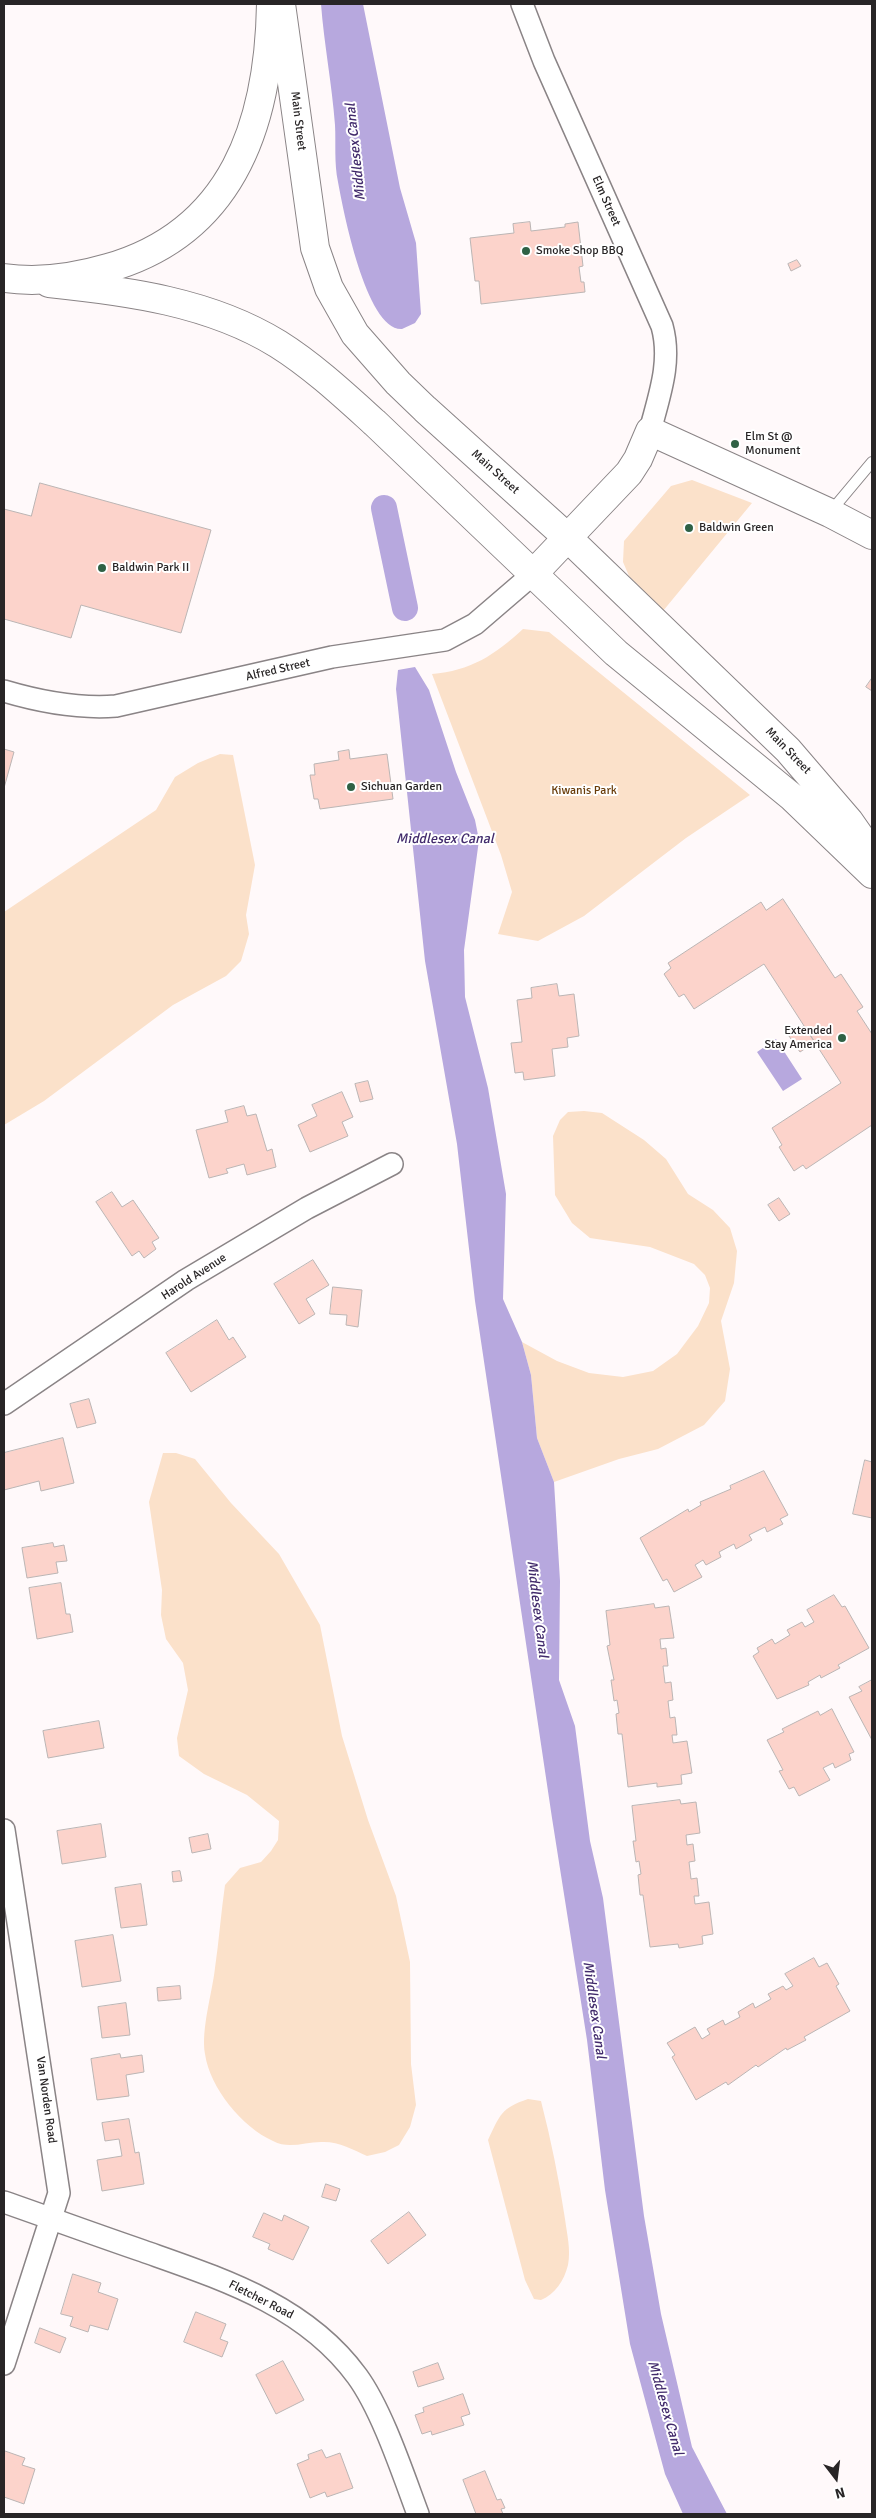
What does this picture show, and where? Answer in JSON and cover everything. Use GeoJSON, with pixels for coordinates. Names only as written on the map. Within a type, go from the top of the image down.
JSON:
{"type":"FeatureCollection","features":[{"type":"Feature","properties":{"kind":"main road"},"geometry":{"type":"LineString","coordinates":[[14,279],[89,274],[131,261],[175,238],[214,202],[239,165],[257,118],[268,60],[271,4]]}},
{"type":"Feature","properties":{"kind":"main road","name":"Main Street"},"geometry":{"type":"LineString","coordinates":[[281,4],[300,126],[311,229],[321,267],[339,306],[355,334],[398,384],[569,538],[788,750],[843,813],[872,854]]}},
{"type":"Feature","properties":{"kind":"main road"},"geometry":{"type":"LineString","coordinates":[[14,279],[181,304],[225,319],[278,344],[334,386],[375,422],[532,575],[616,653],[792,797],[872,874]]}},
{"type":"Feature","properties":{"kind":"main road"},"geometry":{"type":"LineString","coordinates":[[650,430],[830,512],[872,535]]}},
{"type":"Feature","properties":{"kind":"main road","name":"Elm Street"},"geometry":{"type":"LineString","coordinates":[[532,575],[629,473],[638,459],[650,430]]}},
{"type":"Feature","properties":{"kind":"street","name":"Elm Street"},"geometry":{"type":"LineString","coordinates":[[522,4],[548,70],[662,326],[666,340],[666,359],[650,430]]}},
{"type":"Feature","properties":{"kind":"street","name":"Alfred Street"},"geometry":{"type":"LineString","coordinates":[[4,691],[62,705],[116,706],[332,657],[431,643],[458,634],[475,624],[532,575]]}},
{"type":"Feature","properties":{"kind":"street","name":"Harold Avenue"},"geometry":{"type":"LineString","coordinates":[[4,1404],[186,1280],[307,1208],[392,1164]]}},
{"type":"Feature","properties":{"kind":"street","name":"Van Norden Road"},"geometry":{"type":"LineString","coordinates":[[4,1830],[59,2190],[58,2202],[4,2364]]}},
{"type":"Feature","properties":{"kind":"street","name":"Fletcher Road"},"geometry":{"type":"LineString","coordinates":[[4,2202],[222,2280],[272,2303],[307,2324],[335,2350],[358,2378],[379,2419],[418,2514]]}},
{"type":"Feature","properties":{"kind":"lane"},"geometry":{"type":"LineString","coordinates":[[830,512],[872,462]]}},
{"type":"Feature","properties":{"kind":"green space"},"geometry":{"type":"Polygon","coordinates":[[[692,480],[752,503],[663,611],[629,576],[623,562],[624,541],[671,486],[692,480]]]}},
{"type":"Feature","properties":{"kind":"green space","name":"Kiwanis Park"},"geometry":{"type":"Polygon","coordinates":[[[523,629],[549,632],[750,795],[686,838],[584,916],[538,941],[498,934],[512,892],[501,855],[432,674],[458,669],[481,660],[502,647],[523,629]]]}},
{"type":"Feature","properties":{"kind":"green space"},"geometry":{"type":"Polygon","coordinates":[[[220,754],[233,755],[255,865],[246,915],[249,934],[241,961],[226,976],[173,1005],[44,1101],[4,1125],[4,912],[156,810],[175,777],[198,763],[220,754]]]}},
{"type":"Feature","properties":{"kind":"green space"},"geometry":{"type":"Polygon","coordinates":[[[568,1112],[602,1113],[644,1140],[666,1159],[688,1194],[713,1210],[730,1228],[737,1251],[734,1283],[721,1321],[730,1369],[725,1401],[704,1425],[658,1449],[619,1459],[554,1482],[537,1438],[531,1375],[522,1342],[557,1361],[589,1373],[623,1377],[653,1371],[677,1354],[698,1326],[709,1303],[710,1288],[705,1275],[694,1264],[650,1247],[590,1238],[572,1223],[555,1195],[553,1136],[560,1120],[568,1112]]]}},
{"type":"Feature","properties":{"kind":"green space"},"geometry":{"type":"Polygon","coordinates":[[[163,1453],[176,1453],[195,1459],[231,1503],[279,1554],[320,1625],[342,1736],[368,1820],[396,1896],[410,1962],[411,2064],[416,2105],[410,2127],[399,2145],[385,2152],[367,2156],[330,2142],[292,2145],[279,2144],[261,2135],[239,2116],[221,2093],[208,2067],[204,2034],[215,1968],[225,1885],[240,1868],[261,1862],[271,1851],[278,1840],[279,1821],[247,1795],[204,1774],[179,1756],[177,1738],[188,1690],[183,1663],[166,1639],[161,1615],[162,1590],[149,1502],[163,1453]]]}},
{"type":"Feature","properties":{"kind":"green space"},"geometry":{"type":"Polygon","coordinates":[[[528,2099],[541,2101],[557,2174],[569,2248],[568,2265],[561,2282],[555,2291],[541,2300],[534,2299],[525,2280],[488,2140],[502,2114],[512,2106],[528,2099]]]}},
{"type":"Feature","properties":{"kind":"water","name":"Middlesex Canal"},"geometry":{"type":"Polygon","coordinates":[[[321,4],[363,4],[400,188],[416,243],[421,314],[415,323],[402,329],[389,324],[378,311],[367,290],[358,266],[345,217],[337,175],[334,110],[321,4]]]}},
{"type":"Feature","properties":{"kind":"water","name":"Middlesex Canal"},"geometry":{"type":"Polygon","coordinates":[[[415,667],[429,690],[456,772],[475,820],[479,840],[464,950],[465,997],[488,1088],[506,1194],[503,1299],[522,1342],[531,1375],[537,1438],[554,1482],[560,1581],[559,1680],[575,1726],[590,1841],[603,1898],[644,2216],[661,2314],[692,2447],[727,2514],[683,2514],[665,2474],[630,2344],[605,2190],[587,2040],[475,1301],[457,1144],[425,961],[396,689],[398,670],[415,667]]]}},
{"type":"Feature","properties":{"kind":"water"},"geometry":{"type":"Polygon","coordinates":[[[776,1039],[802,1079],[783,1091],[757,1052],[776,1039]]]}},
{"type":"Feature","properties":{"kind":"building","name":"Smoke Shop BBQ"},"geometry":{"type":"Polygon","coordinates":[[[530,222],[531,231],[565,227],[565,224],[578,222],[583,266],[579,267],[581,282],[584,282],[585,292],[481,304],[479,281],[475,281],[470,238],[514,233],[513,224],[530,222]]]}},
{"type":"Feature","properties":{"kind":"building"},"geometry":{"type":"Polygon","coordinates":[[[797,260],[801,266],[791,271],[788,264],[797,260]]]}},
{"type":"Feature","properties":{"kind":"building","name":"Baldwin Park II"},"geometry":{"type":"Polygon","coordinates":[[[40,483],[211,530],[181,633],[81,605],[71,638],[4,619],[4,509],[31,516],[40,483]]]}},
{"type":"Feature","properties":{"kind":"building"},"geometry":{"type":"Polygon","coordinates":[[[872,678],[872,691],[866,687],[872,678]]]}},
{"type":"Feature","properties":{"kind":"building"},"geometry":{"type":"Polygon","coordinates":[[[4,749],[14,752],[4,788],[4,749]]]}},
{"type":"Feature","properties":{"kind":"building","name":"Sichuan Garden"},"geometry":{"type":"Polygon","coordinates":[[[349,750],[350,759],[387,754],[393,799],[320,809],[318,799],[314,799],[310,775],[315,775],[314,764],[339,760],[338,752],[349,750]]]}},
{"type":"Feature","properties":{"kind":"building","name":"Extended Stay America"},"geometry":{"type":"Polygon","coordinates":[[[783,899],[835,978],[841,974],[863,1007],[857,1011],[872,1034],[872,1125],[806,1169],[803,1165],[794,1171],[779,1147],[782,1145],[772,1128],[841,1083],[764,964],[694,1009],[684,994],[679,997],[664,974],[671,968],[668,963],[761,902],[766,910],[783,899]]]}},
{"type":"Feature","properties":{"kind":"building"},"geometry":{"type":"Polygon","coordinates":[[[557,984],[559,996],[574,994],[579,1036],[567,1038],[568,1047],[552,1049],[555,1076],[524,1080],[523,1072],[515,1073],[511,1043],[522,1042],[517,1000],[532,998],[531,988],[557,984]]]}},
{"type":"Feature","properties":{"kind":"building"},"geometry":{"type":"Polygon","coordinates":[[[804,1026],[815,1042],[800,1052],[789,1036],[804,1026]]]}},
{"type":"Feature","properties":{"kind":"building"},"geometry":{"type":"Polygon","coordinates":[[[368,1081],[373,1099],[360,1102],[355,1084],[368,1081]]]}},
{"type":"Feature","properties":{"kind":"building"},"geometry":{"type":"Polygon","coordinates":[[[342,1092],[353,1117],[342,1122],[348,1136],[310,1152],[298,1125],[317,1116],[312,1105],[342,1092]]]}},
{"type":"Feature","properties":{"kind":"building"},"geometry":{"type":"Polygon","coordinates":[[[244,1106],[247,1116],[256,1114],[267,1151],[272,1149],[276,1167],[247,1175],[244,1164],[226,1169],[228,1173],[209,1178],[196,1130],[228,1122],[225,1111],[244,1106]]]}},
{"type":"Feature","properties":{"kind":"building"},"geometry":{"type":"Polygon","coordinates":[[[112,1192],[122,1207],[133,1200],[159,1238],[152,1242],[156,1249],[144,1258],[139,1251],[132,1256],[96,1202],[112,1192]]]}},
{"type":"Feature","properties":{"kind":"building"},"geometry":{"type":"Polygon","coordinates":[[[779,1198],[790,1214],[779,1221],[768,1205],[779,1198]]]}},
{"type":"Feature","properties":{"kind":"building"},"geometry":{"type":"Polygon","coordinates":[[[313,1260],[329,1285],[306,1299],[315,1314],[299,1324],[274,1284],[313,1260]]]}},
{"type":"Feature","properties":{"kind":"building"},"geometry":{"type":"Polygon","coordinates":[[[333,1287],[362,1290],[358,1327],[346,1325],[347,1315],[330,1314],[333,1287]]]}},
{"type":"Feature","properties":{"kind":"building"},"geometry":{"type":"Polygon","coordinates":[[[217,1320],[229,1340],[233,1337],[246,1357],[191,1392],[166,1353],[217,1320]]]}},
{"type":"Feature","properties":{"kind":"building"},"geometry":{"type":"Polygon","coordinates":[[[89,1399],[96,1423],[77,1428],[70,1404],[89,1399]]]}},
{"type":"Feature","properties":{"kind":"building"},"geometry":{"type":"Polygon","coordinates":[[[63,1438],[74,1483],[41,1491],[39,1481],[4,1490],[4,1453],[63,1438]]]}},
{"type":"Feature","properties":{"kind":"building"},"geometry":{"type":"Polygon","coordinates":[[[865,1460],[872,1462],[872,1518],[853,1514],[865,1460]]]}},
{"type":"Feature","properties":{"kind":"building"},"geometry":{"type":"Polygon","coordinates":[[[764,1471],[788,1515],[780,1519],[783,1524],[767,1532],[765,1527],[749,1535],[752,1540],[736,1549],[734,1544],[719,1552],[721,1557],[706,1565],[703,1560],[695,1565],[702,1577],[674,1592],[667,1579],[663,1581],[640,1538],[688,1509],[689,1512],[701,1505],[700,1502],[731,1489],[730,1486],[764,1471]]]}},
{"type":"Feature","properties":{"kind":"building"},"geometry":{"type":"Polygon","coordinates":[[[53,1543],[54,1547],[64,1545],[67,1561],[56,1562],[58,1573],[27,1578],[22,1548],[53,1543]]]}},
{"type":"Feature","properties":{"kind":"building"},"geometry":{"type":"Polygon","coordinates":[[[61,1583],[66,1614],[70,1614],[73,1632],[37,1639],[29,1588],[61,1583]]]}},
{"type":"Feature","properties":{"kind":"building"},"geometry":{"type":"Polygon","coordinates":[[[834,1595],[842,1607],[845,1606],[869,1648],[838,1665],[840,1668],[821,1678],[820,1675],[808,1682],[809,1685],[777,1699],[753,1656],[759,1652],[757,1648],[772,1639],[775,1644],[790,1635],[787,1630],[802,1622],[805,1627],[814,1622],[807,1610],[834,1595]]]}},
{"type":"Feature","properties":{"kind":"building"},"geometry":{"type":"Polygon","coordinates":[[[654,1604],[655,1608],[669,1606],[674,1638],[660,1639],[661,1649],[666,1648],[668,1666],[663,1666],[665,1683],[671,1682],[673,1700],[668,1701],[670,1718],[675,1717],[677,1735],[672,1735],[673,1743],[687,1741],[692,1773],[681,1775],[682,1784],[657,1787],[657,1783],[628,1787],[622,1734],[618,1734],[616,1714],[619,1713],[617,1700],[614,1701],[611,1680],[614,1680],[607,1646],[610,1645],[606,1611],[654,1604]]]}},
{"type":"Feature","properties":{"kind":"building"},"geometry":{"type":"Polygon","coordinates":[[[872,1680],[872,1740],[849,1697],[862,1691],[859,1687],[872,1680]]]}},
{"type":"Feature","properties":{"kind":"building"},"geometry":{"type":"Polygon","coordinates":[[[832,1709],[854,1752],[849,1754],[851,1760],[835,1768],[833,1763],[823,1768],[830,1780],[799,1796],[794,1787],[789,1789],[779,1771],[783,1770],[767,1740],[784,1732],[782,1729],[818,1711],[820,1715],[832,1709]]]}},
{"type":"Feature","properties":{"kind":"building"},"geometry":{"type":"Polygon","coordinates":[[[99,1721],[104,1748],[48,1758],[43,1731],[99,1721]]]}},
{"type":"Feature","properties":{"kind":"building"},"geometry":{"type":"Polygon","coordinates":[[[680,1800],[681,1804],[696,1802],[700,1833],[686,1835],[687,1845],[693,1844],[695,1861],[689,1862],[691,1879],[697,1878],[699,1896],[694,1896],[695,1904],[709,1902],[713,1934],[702,1936],[703,1944],[679,1948],[678,1944],[650,1947],[643,1895],[640,1895],[638,1875],[641,1874],[639,1861],[636,1862],[633,1841],[636,1841],[632,1806],[680,1800]]]}},
{"type":"Feature","properties":{"kind":"building"},"geometry":{"type":"Polygon","coordinates":[[[101,1824],[106,1857],[62,1864],[57,1831],[101,1824]]]}},
{"type":"Feature","properties":{"kind":"building"},"geometry":{"type":"Polygon","coordinates":[[[208,1834],[211,1849],[192,1853],[189,1838],[208,1834]]]}},
{"type":"Feature","properties":{"kind":"building"},"geometry":{"type":"Polygon","coordinates":[[[180,1871],[182,1881],[173,1882],[172,1872],[180,1871]]]}},
{"type":"Feature","properties":{"kind":"building"},"geometry":{"type":"Polygon","coordinates":[[[141,1884],[147,1925],[121,1928],[115,1888],[141,1884]]]}},
{"type":"Feature","properties":{"kind":"building"},"geometry":{"type":"Polygon","coordinates":[[[113,1935],[121,1981],[82,1987],[75,1941],[113,1935]]]}},
{"type":"Feature","properties":{"kind":"building"},"geometry":{"type":"Polygon","coordinates":[[[814,1958],[819,1967],[827,1963],[839,1984],[836,1986],[850,2011],[804,2037],[806,2040],[787,2050],[786,2048],[758,2067],[756,2065],[728,2085],[726,2082],[696,2100],[672,2057],[675,2055],[667,2043],[695,2027],[702,2039],[710,2034],[707,2029],[723,2020],[725,2025],[740,2017],[738,2012],[753,2003],[755,2008],[771,1999],[768,1994],[783,1986],[786,1990],[793,1986],[785,1974],[814,1958]]]}},
{"type":"Feature","properties":{"kind":"building"},"geometry":{"type":"Polygon","coordinates":[[[180,1986],[181,1999],[158,2001],[157,1988],[180,1986]]]}},
{"type":"Feature","properties":{"kind":"building"},"geometry":{"type":"Polygon","coordinates":[[[126,2003],[130,2035],[102,2038],[98,2007],[126,2003]]]}},
{"type":"Feature","properties":{"kind":"building"},"geometry":{"type":"Polygon","coordinates":[[[120,2054],[121,2058],[142,2055],[144,2072],[126,2075],[129,2096],[97,2100],[91,2059],[120,2054]]]}},
{"type":"Feature","properties":{"kind":"building"},"geometry":{"type":"Polygon","coordinates":[[[129,2119],[135,2153],[139,2152],[144,2184],[102,2191],[97,2160],[122,2156],[119,2139],[105,2141],[102,2123],[129,2119]]]}},
{"type":"Feature","properties":{"kind":"building"},"geometry":{"type":"Polygon","coordinates":[[[326,2184],[340,2189],[336,2201],[322,2197],[326,2184]]]}},
{"type":"Feature","properties":{"kind":"building"},"geometry":{"type":"Polygon","coordinates":[[[409,2212],[426,2235],[388,2264],[371,2241],[409,2212]]]}},
{"type":"Feature","properties":{"kind":"building"},"geometry":{"type":"Polygon","coordinates":[[[264,2213],[282,2221],[284,2215],[309,2227],[293,2260],[268,2249],[270,2244],[253,2237],[264,2213]]]}},
{"type":"Feature","properties":{"kind":"building"},"geometry":{"type":"Polygon","coordinates":[[[73,2274],[101,2283],[98,2292],[118,2299],[108,2330],[90,2325],[88,2332],[70,2326],[73,2317],[61,2314],[73,2274]]]}},
{"type":"Feature","properties":{"kind":"building"},"geometry":{"type":"Polygon","coordinates":[[[196,2312],[226,2324],[220,2339],[228,2342],[222,2357],[184,2342],[196,2312]]]}},
{"type":"Feature","properties":{"kind":"building"},"geometry":{"type":"Polygon","coordinates":[[[40,2328],[66,2338],[60,2353],[35,2343],[40,2328]]]}},
{"type":"Feature","properties":{"kind":"building"},"geometry":{"type":"Polygon","coordinates":[[[283,2361],[304,2400],[276,2414],[256,2375],[283,2361]]]}},
{"type":"Feature","properties":{"kind":"building"},"geometry":{"type":"Polygon","coordinates":[[[438,2363],[444,2379],[418,2387],[413,2372],[438,2363]]]}},
{"type":"Feature","properties":{"kind":"building"},"geometry":{"type":"Polygon","coordinates":[[[463,2394],[470,2414],[461,2417],[464,2425],[432,2435],[431,2431],[422,2434],[415,2415],[424,2412],[423,2408],[463,2394]]]}},
{"type":"Feature","properties":{"kind":"building"},"geometry":{"type":"Polygon","coordinates":[[[322,2450],[326,2458],[340,2453],[353,2488],[327,2497],[325,2492],[310,2498],[297,2464],[309,2459],[308,2455],[322,2450]]]}},
{"type":"Feature","properties":{"kind":"building"},"geometry":{"type":"Polygon","coordinates":[[[5,2451],[25,2458],[22,2465],[35,2469],[24,2504],[4,2497],[5,2451]]]}},
{"type":"Feature","properties":{"kind":"building"},"geometry":{"type":"Polygon","coordinates":[[[485,2471],[497,2500],[501,2499],[505,2508],[501,2509],[503,2514],[476,2514],[463,2480],[485,2471]]]}},
{"type":"Feature","properties":{"kind":"waterway","name":"Middlesex Canal"},"geometry":{"type":"LineString","coordinates":[[384,508],[405,608]]}},
{"type":"Feature","properties":{"kind":"place","name":"Smoke Shop BBQ"},"geometry":{"type":"Point","coordinates":[526,251]}},
{"type":"Feature","properties":{"kind":"place","name":"Elm St @ Monument"},"geometry":{"type":"Point","coordinates":[735,444]}},
{"type":"Feature","properties":{"kind":"place","name":"Baldwin Green"},"geometry":{"type":"Point","coordinates":[689,528]}},
{"type":"Feature","properties":{"kind":"place","name":"Baldwin Park II"},"geometry":{"type":"Point","coordinates":[102,568]}},
{"type":"Feature","properties":{"kind":"place","name":"Sichuan Garden"},"geometry":{"type":"Point","coordinates":[351,787]}},
{"type":"Feature","properties":{"kind":"place","name":"Extended Stay America"},"geometry":{"type":"Point","coordinates":[842,1038]}}]}
